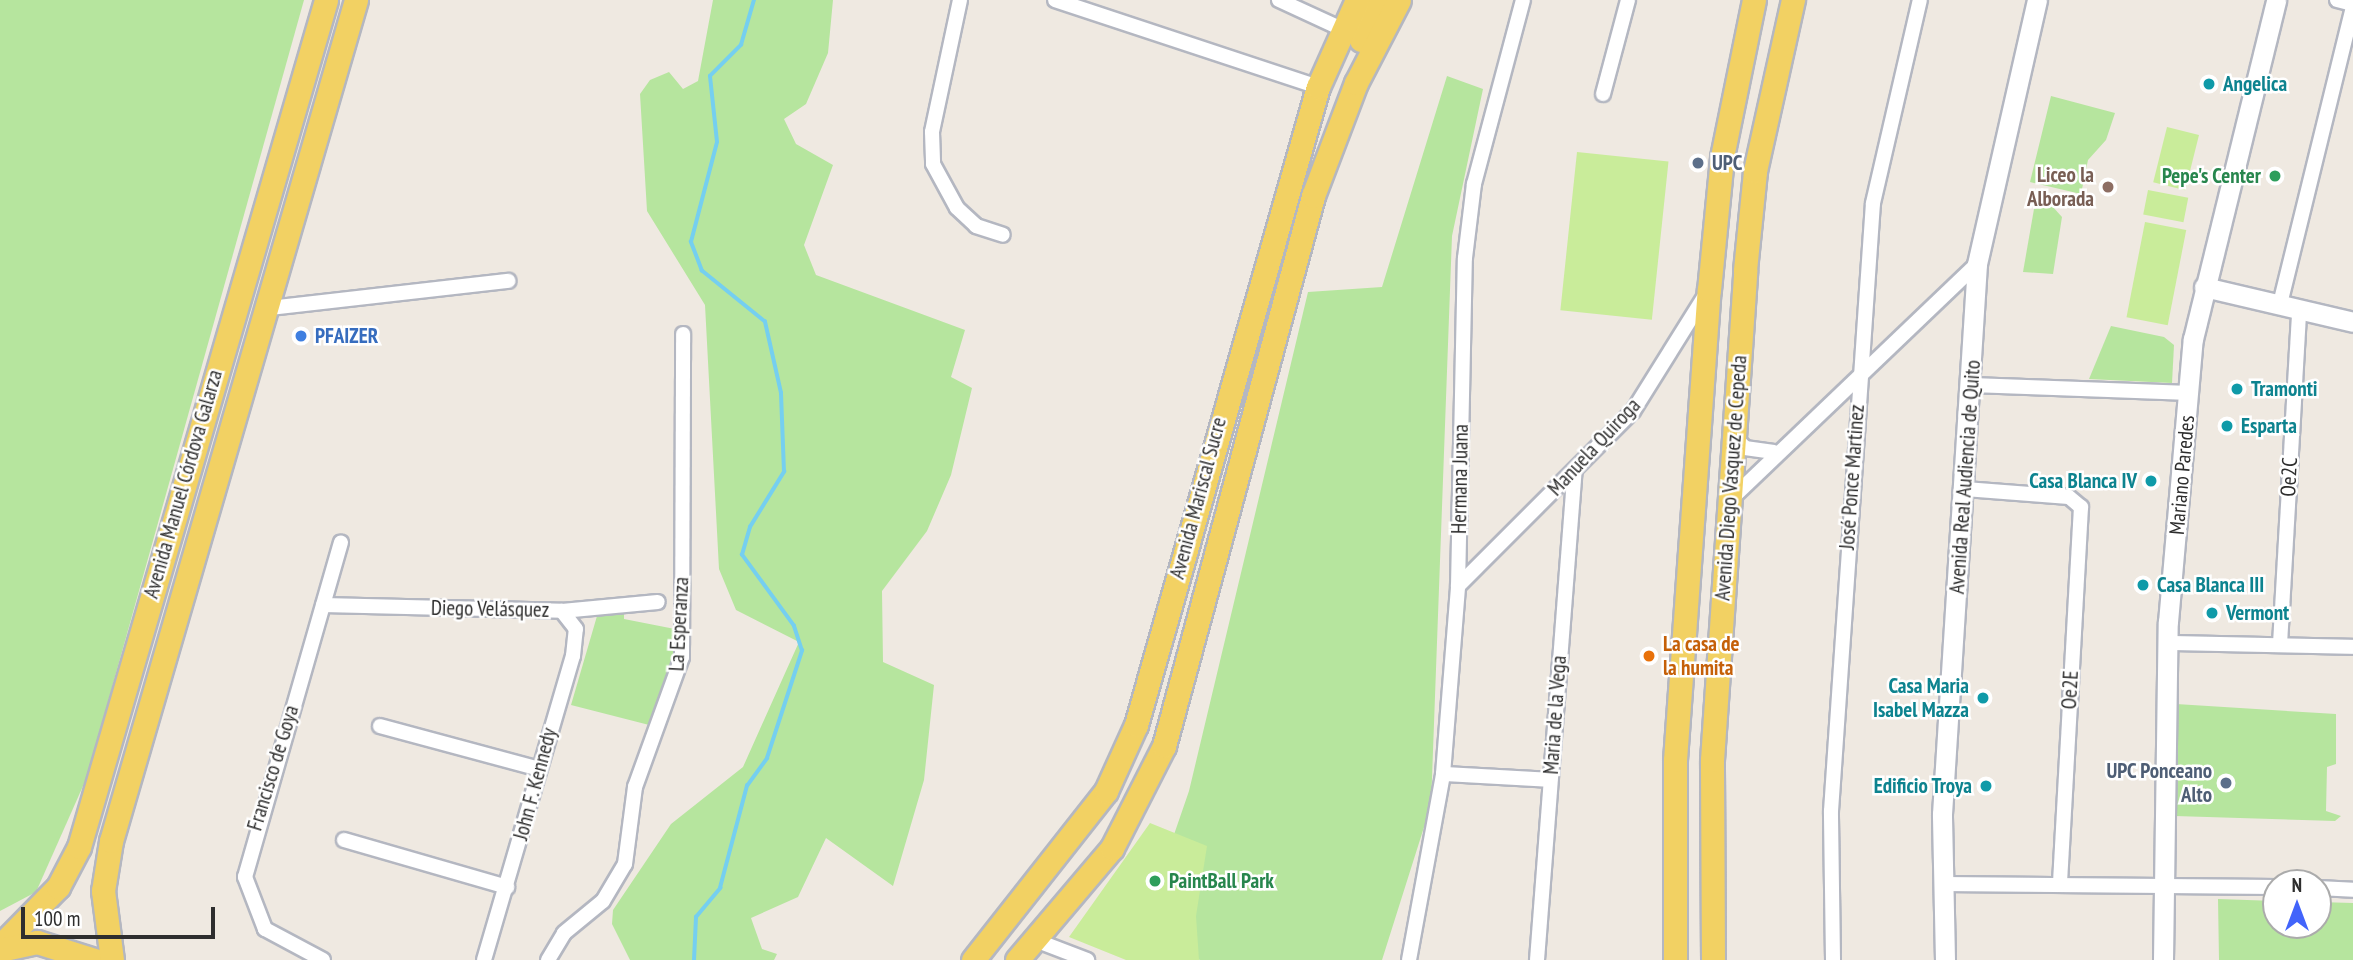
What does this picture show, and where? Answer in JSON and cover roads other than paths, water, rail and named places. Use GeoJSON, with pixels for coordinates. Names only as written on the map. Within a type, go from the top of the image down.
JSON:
{"type":"FeatureCollection","features":[{"type":"Feature","properties":{"kind":"main road","name":"Avenida Manuel Córdova Galarza"},"geometry":{"type":"LineString","coordinates":[[0,948],[58,887],[79,847],[326,0]]}},
{"type":"Feature","properties":{"kind":"main road","name":"Avenida Manuel Córdova Galarza"},"geometry":{"type":"LineString","coordinates":[[112,960],[103,891],[111,841],[270,308],[356,0]]}},
{"type":"Feature","properties":{"kind":"main road","name":"Avenida Mariscal Sucre"},"geometry":{"type":"LineString","coordinates":[[973,960],[1106,791],[1136,725],[1248,317],[1318,87],[1357,0]]}},
{"type":"Feature","properties":{"kind":"main road"},"geometry":{"type":"LineString","coordinates":[[1336,136],[1339,88],[1379,0]]}},
{"type":"Feature","properties":{"kind":"main road","name":"Avenida Mariscal Sucre"},"geometry":{"type":"LineString","coordinates":[[1017,960],[1112,848],[1164,746],[1249,433],[1336,136],[1399,0]]}},
{"type":"Feature","properties":{"kind":"main road","name":"Avenida Diego Vasquez de Cepeda"},"geometry":{"type":"LineString","coordinates":[[1675,960],[1675,760],[1709,290],[1722,157],[1755,0]]}},
{"type":"Feature","properties":{"kind":"main road","name":"Avenida Diego Vasquez de Cepeda"},"geometry":{"type":"LineString","coordinates":[[1713,960],[1712,760],[1755,171],[1793,0]]}},
{"type":"Feature","properties":{"kind":"main road","name":"Avenida Real Audiencia de Quito"},"geometry":{"type":"LineString","coordinates":[[1945,960],[1942,884],[1977,264],[2037,0]]}},
{"type":"Feature","properties":{"kind":"main road","name":"Mariano Paredes"},"geometry":{"type":"LineString","coordinates":[[2163,960],[2161,882],[2168,643],[2190,393],[2204,287],[2276,0]]}},
{"type":"Feature","properties":{"kind":"main road"},"geometry":{"type":"LineString","coordinates":[[2204,287],[2353,322]]}},
{"type":"Feature","properties":{"kind":"main road"},"geometry":{"type":"LineString","coordinates":[[1248,317],[1249,351],[1229,426],[1238,438],[1249,433]]}},
{"type":"Feature","properties":{"kind":"main road"},"geometry":{"type":"LineString","coordinates":[[0,948],[37,942],[94,960]]}},
{"type":"Feature","properties":{"kind":"street"},"geometry":{"type":"LineString","coordinates":[[960,0],[932,132],[933,164],[957,208],[976,226],[1003,235]]}},
{"type":"Feature","properties":{"kind":"street"},"geometry":{"type":"LineString","coordinates":[[1055,0],[1318,87]]}},
{"type":"Feature","properties":{"kind":"street","name":"Hermana Juana"},"geometry":{"type":"LineString","coordinates":[[1409,960],[1443,774],[1458,586],[1465,258],[1474,184],[1522,0]]}},
{"type":"Feature","properties":{"kind":"street"},"geometry":{"type":"LineString","coordinates":[[1603,94],[1628,0]]}},
{"type":"Feature","properties":{"kind":"street","name":"José Ponce Martinez"},"geometry":{"type":"LineString","coordinates":[[1833,960],[1831,811],[1859,374],[1873,203],[1920,0]]}},
{"type":"Feature","properties":{"kind":"street"},"geometry":{"type":"LineString","coordinates":[[2337,0],[2353,5]]}},
{"type":"Feature","properties":{"kind":"street"},"geometry":{"type":"LineString","coordinates":[[1288,2],[1342,29]]}},
{"type":"Feature","properties":{"kind":"street","name":"Oe2C"},"geometry":{"type":"LineString","coordinates":[[2280,644],[2289,307],[2353,5]]}},
{"type":"Feature","properties":{"kind":"street"},"geometry":{"type":"LineString","coordinates":[[1729,501],[1774,452],[1977,264]]}},
{"type":"Feature","properties":{"kind":"street"},"geometry":{"type":"LineString","coordinates":[[270,308],[508,281]]}},
{"type":"Feature","properties":{"kind":"street","name":"Manuela Quiroga"},"geometry":{"type":"LineString","coordinates":[[1458,586],[1633,411],[1709,290]]}},
{"type":"Feature","properties":{"kind":"street","name":"La Esperanza"},"geometry":{"type":"LineString","coordinates":[[548,960],[564,933],[603,901],[625,864],[635,787],[682,657],[683,334]]}},
{"type":"Feature","properties":{"kind":"street"},"geometry":{"type":"LineString","coordinates":[[1972,385],[2190,393]]}},
{"type":"Feature","properties":{"kind":"street"},"geometry":{"type":"LineString","coordinates":[[1734,436],[1745,448],[1774,452]]}},
{"type":"Feature","properties":{"kind":"street","name":"Maria de la Vega"},"geometry":{"type":"LineString","coordinates":[[1537,960],[1575,470]]}},
{"type":"Feature","properties":{"kind":"street","name":"Oe2E"},"geometry":{"type":"LineString","coordinates":[[1965,489],[2078,499],[2060,882]]}},
{"type":"Feature","properties":{"kind":"street","name":"Francisco de Goya"},"geometry":{"type":"LineString","coordinates":[[323,960],[265,929],[245,877],[341,542]]}},
{"type":"Feature","properties":{"kind":"street","name":"Diego Velásquez"},"geometry":{"type":"LineString","coordinates":[[323,606],[562,611],[658,602]]}},
{"type":"Feature","properties":{"kind":"street","name":"John F. Kennedy"},"geometry":{"type":"LineString","coordinates":[[484,960],[507,887],[576,637],[562,611]]}},
{"type":"Feature","properties":{"kind":"street"},"geometry":{"type":"LineString","coordinates":[[2168,643],[2353,647]]}},
{"type":"Feature","properties":{"kind":"street"},"geometry":{"type":"LineString","coordinates":[[380,726],[539,769]]}},
{"type":"Feature","properties":{"kind":"street"},"geometry":{"type":"LineString","coordinates":[[1443,774],[1550,780]]}},
{"type":"Feature","properties":{"kind":"street"},"geometry":{"type":"LineString","coordinates":[[344,840],[507,887]]}},
{"type":"Feature","properties":{"kind":"street"},"geometry":{"type":"LineString","coordinates":[[1942,884],[2161,882],[2262,886]]}},
{"type":"Feature","properties":{"kind":"street"},"geometry":{"type":"LineString","coordinates":[[2332,889],[2353,890]]}},
{"type":"Feature","properties":{"kind":"street"},"geometry":{"type":"LineString","coordinates":[[1035,940],[1087,960]]}},
{"type":"Feature","properties":{"kind":"waterway"},"geometry":{"type":"LineString","coordinates":[[694,960],[696,917],[720,888],[747,786],[767,758],[802,651],[794,626],[742,555],[750,527],[784,472],[781,393],[765,322],[702,271],[691,242],[717,142],[710,76],[741,45],[754,0]]}},
{"type":"Feature","properties":{"kind":"place","name":"Angelica"},"geometry":{"type":"Point","coordinates":[2209,84]}},
{"type":"Feature","properties":{"kind":"place","name":"UPC"},"geometry":{"type":"Point","coordinates":[1698,163]}},
{"type":"Feature","properties":{"kind":"place","name":"Pepe's Center"},"geometry":{"type":"Point","coordinates":[2275,176]}},
{"type":"Feature","properties":{"kind":"place","name":"Liceo la Alborada"},"geometry":{"type":"Point","coordinates":[2108,187]}},
{"type":"Feature","properties":{"kind":"place","name":"PFAIZER"},"geometry":{"type":"Point","coordinates":[301,336]}},
{"type":"Feature","properties":{"kind":"place","name":"Tramonti"},"geometry":{"type":"Point","coordinates":[2237,389]}},
{"type":"Feature","properties":{"kind":"place","name":"Esparta"},"geometry":{"type":"Point","coordinates":[2227,426]}},
{"type":"Feature","properties":{"kind":"place","name":"Casa Blanca IV"},"geometry":{"type":"Point","coordinates":[2151,481]}},
{"type":"Feature","properties":{"kind":"place","name":"Casa Blanca III"},"geometry":{"type":"Point","coordinates":[2143,585]}},
{"type":"Feature","properties":{"kind":"place","name":"Vermont"},"geometry":{"type":"Point","coordinates":[2212,613]}},
{"type":"Feature","properties":{"kind":"place","name":"La casa de la humita"},"geometry":{"type":"Point","coordinates":[1649,656]}},
{"type":"Feature","properties":{"kind":"place","name":"Casa Maria Isabel Mazza"},"geometry":{"type":"Point","coordinates":[1983,698]}},
{"type":"Feature","properties":{"kind":"place","name":"UPC Ponceano Alto"},"geometry":{"type":"Point","coordinates":[2226,783]}},
{"type":"Feature","properties":{"kind":"place","name":"Edificio Troya"},"geometry":{"type":"Point","coordinates":[1986,786]}},
{"type":"Feature","properties":{"kind":"place","name":"PaintBall Park"},"geometry":{"type":"Point","coordinates":[1155,881]}}]}
